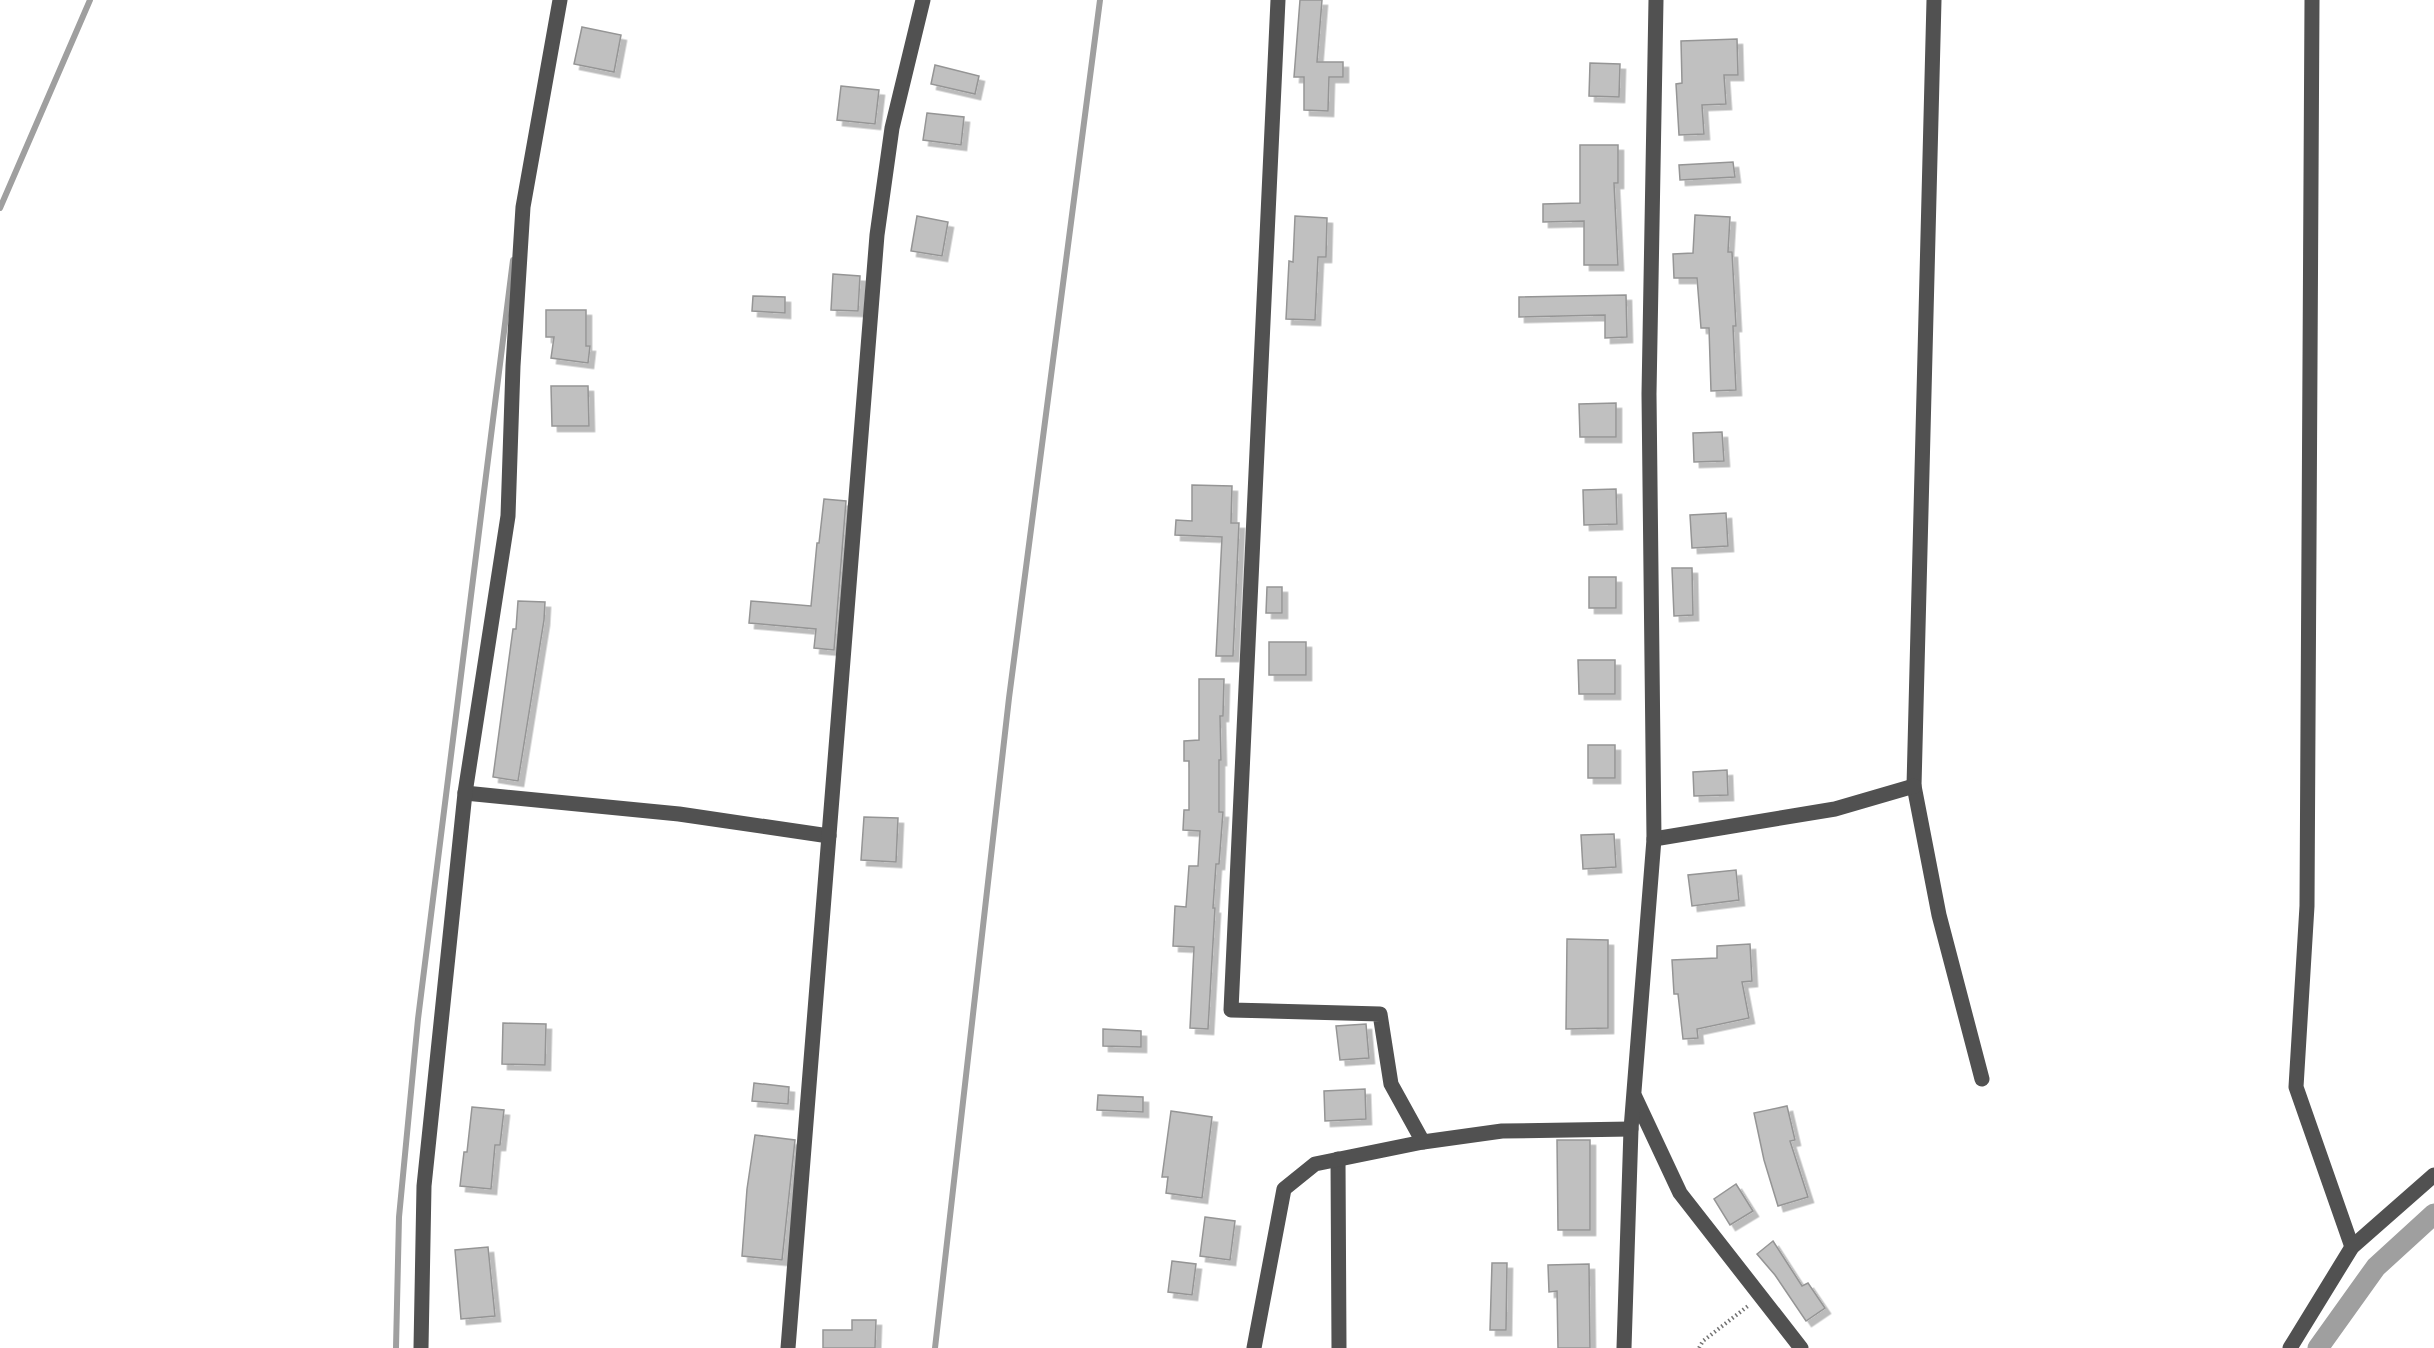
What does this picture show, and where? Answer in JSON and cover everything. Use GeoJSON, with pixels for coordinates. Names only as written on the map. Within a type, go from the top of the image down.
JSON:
{"type":"FeatureCollection","features":[{"type":"Feature","properties":{"kind":"street"},"geometry":{"type":"LineString","coordinates":[[421,1348],[424,1186],[465,793],[508,516],[513,366],[524,207],[560,0]]}},
{"type":"Feature","properties":{"kind":"street"},"geometry":{"type":"LineString","coordinates":[[788,1348],[877,234],[892,128],[923,0]]}},
{"type":"Feature","properties":{"kind":"street"},"geometry":{"type":"LineString","coordinates":[[1278,0],[1231,1010],[1380,1014],[1390,1084],[1423,1142]]}},
{"type":"Feature","properties":{"kind":"street"},"geometry":{"type":"LineString","coordinates":[[1624,1348],[1630,1129],[1654,839],[1649,394],[1656,0]]}},
{"type":"Feature","properties":{"kind":"street"},"geometry":{"type":"LineString","coordinates":[[1934,0],[1914,786],[1939,915],[1982,1079]]}},
{"type":"Feature","properties":{"kind":"street"},"geometry":{"type":"LineString","coordinates":[[2312,0],[2307,906],[2296,1088],[2352,1247]]}},
{"type":"Feature","properties":{"kind":"street"},"geometry":{"type":"LineString","coordinates":[[1654,839],[1835,809],[1914,786]]}},
{"type":"Feature","properties":{"kind":"street"},"geometry":{"type":"LineString","coordinates":[[465,793],[679,814],[829,836]]}},
{"type":"Feature","properties":{"kind":"street"},"geometry":{"type":"LineString","coordinates":[[1633,1095],[1680,1193],[1801,1348]]}},
{"type":"Feature","properties":{"kind":"street"},"geometry":{"type":"LineString","coordinates":[[1254,1348],[1284,1189],[1315,1164],[1423,1142],[1503,1131],[1630,1129]]}},
{"type":"Feature","properties":{"kind":"street"},"geometry":{"type":"LineString","coordinates":[[1338,1159],[1340,1348]]}},
{"type":"Feature","properties":{"kind":"street"},"geometry":{"type":"LineString","coordinates":[[2290,1348],[2352,1247],[2434,1175]]}},
{"type":"Feature","properties":{"kind":"path"},"geometry":{"type":"LineString","coordinates":[[1699,1348],[1703,1341],[1760,1296]]}},
{"type":"Feature","properties":{"kind":"building"},"geometry":{"type":"Polygon","coordinates":[[[1300,0],[1322,0],[1317,62],[1343,62],[1343,77],[1329,77],[1328,111],[1304,110],[1304,77],[1294,77],[1300,0]]]}},
{"type":"Feature","properties":{"kind":"building"},"geometry":{"type":"Polygon","coordinates":[[[582,27],[621,35],[614,72],[574,64],[582,27]]]}},
{"type":"Feature","properties":{"kind":"building"},"geometry":{"type":"Polygon","coordinates":[[[1737,39],[1738,75],[1724,75],[1726,104],[1702,105],[1704,134],[1679,135],[1676,84],[1682,83],[1681,41],[1737,39]]]}},
{"type":"Feature","properties":{"kind":"building"},"geometry":{"type":"Polygon","coordinates":[[[1590,63],[1620,64],[1619,97],[1589,96],[1590,63]]]}},
{"type":"Feature","properties":{"kind":"building"},"geometry":{"type":"Polygon","coordinates":[[[935,65],[979,76],[975,94],[931,84],[935,65]]]}},
{"type":"Feature","properties":{"kind":"building"},"geometry":{"type":"Polygon","coordinates":[[[841,86],[879,90],[875,124],[837,120],[841,86]]]}},
{"type":"Feature","properties":{"kind":"building"},"geometry":{"type":"Polygon","coordinates":[[[927,113],[964,117],[961,145],[923,140],[927,113]]]}},
{"type":"Feature","properties":{"kind":"building"},"geometry":{"type":"Polygon","coordinates":[[[1580,145],[1618,145],[1618,183],[1614,183],[1618,265],[1584,265],[1584,221],[1543,222],[1543,204],[1580,203],[1580,145]]]}},
{"type":"Feature","properties":{"kind":"building"},"geometry":{"type":"Polygon","coordinates":[[[1733,162],[1735,177],[1680,180],[1679,165],[1733,162]]]}},
{"type":"Feature","properties":{"kind":"building"},"geometry":{"type":"Polygon","coordinates":[[[1695,215],[1730,217],[1728,252],[1732,252],[1736,326],[1733,326],[1736,390],[1711,391],[1709,328],[1701,328],[1697,278],[1674,278],[1673,254],[1693,253],[1695,215]]]}},
{"type":"Feature","properties":{"kind":"building"},"geometry":{"type":"Polygon","coordinates":[[[917,216],[948,222],[942,256],[911,251],[917,216]]]}},
{"type":"Feature","properties":{"kind":"building"},"geometry":{"type":"Polygon","coordinates":[[[1295,216],[1327,218],[1326,257],[1318,257],[1315,320],[1286,319],[1289,261],[1293,262],[1295,216]]]}},
{"type":"Feature","properties":{"kind":"building"},"geometry":{"type":"Polygon","coordinates":[[[833,274],[860,276],[858,311],[831,310],[833,274]]]}},
{"type":"Feature","properties":{"kind":"building"},"geometry":{"type":"Polygon","coordinates":[[[1626,295],[1627,337],[1605,338],[1605,315],[1519,317],[1519,297],[1626,295]]]}},
{"type":"Feature","properties":{"kind":"building"},"geometry":{"type":"Polygon","coordinates":[[[753,296],[785,297],[785,313],[752,311],[753,296]]]}},
{"type":"Feature","properties":{"kind":"building"},"geometry":{"type":"Polygon","coordinates":[[[546,310],[586,310],[586,346],[590,346],[588,363],[551,358],[554,337],[546,337],[546,310]]]}},
{"type":"Feature","properties":{"kind":"building"},"geometry":{"type":"Polygon","coordinates":[[[551,386],[588,386],[589,426],[552,426],[551,386]]]}},
{"type":"Feature","properties":{"kind":"building"},"geometry":{"type":"Polygon","coordinates":[[[1616,403],[1616,437],[1580,437],[1579,404],[1616,403]]]}},
{"type":"Feature","properties":{"kind":"building"},"geometry":{"type":"Polygon","coordinates":[[[1722,432],[1724,461],[1694,462],[1693,433],[1722,432]]]}},
{"type":"Feature","properties":{"kind":"building"},"geometry":{"type":"Polygon","coordinates":[[[1192,485],[1232,486],[1231,523],[1239,523],[1233,656],[1216,656],[1222,537],[1175,535],[1176,520],[1192,521],[1192,485]]]}},
{"type":"Feature","properties":{"kind":"building"},"geometry":{"type":"Polygon","coordinates":[[[1616,489],[1617,524],[1584,525],[1583,490],[1616,489]]]}},
{"type":"Feature","properties":{"kind":"building"},"geometry":{"type":"Polygon","coordinates":[[[824,499],[846,501],[834,650],[814,648],[816,629],[749,623],[751,601],[811,606],[824,499]]]}},
{"type":"Feature","properties":{"kind":"building"},"geometry":{"type":"Polygon","coordinates":[[[1726,513],[1728,546],[1692,548],[1690,515],[1726,513]]]}},
{"type":"Feature","properties":{"kind":"building"},"geometry":{"type":"Polygon","coordinates":[[[1672,568],[1692,568],[1693,615],[1674,616],[1672,568]]]}},
{"type":"Feature","properties":{"kind":"building"},"geometry":{"type":"Polygon","coordinates":[[[1589,577],[1616,577],[1616,608],[1589,608],[1589,577]]]}},
{"type":"Feature","properties":{"kind":"building"},"geometry":{"type":"Polygon","coordinates":[[[1267,587],[1282,587],[1282,613],[1266,613],[1267,587]]]}},
{"type":"Feature","properties":{"kind":"building"},"geometry":{"type":"Polygon","coordinates":[[[518,601],[545,602],[518,781],[493,777],[513,629],[516,629],[518,601]]]}},
{"type":"Feature","properties":{"kind":"building"},"geometry":{"type":"Polygon","coordinates":[[[1269,642],[1306,642],[1306,675],[1269,675],[1269,642]]]}},
{"type":"Feature","properties":{"kind":"building"},"geometry":{"type":"Polygon","coordinates":[[[1578,660],[1615,660],[1615,694],[1579,694],[1578,660]]]}},
{"type":"Feature","properties":{"kind":"building"},"geometry":{"type":"Polygon","coordinates":[[[1199,679],[1224,679],[1223,716],[1220,716],[1221,760],[1219,760],[1219,812],[1223,812],[1219,864],[1216,864],[1208,1029],[1190,1028],[1194,947],[1173,946],[1175,906],[1186,907],[1189,866],[1198,866],[1200,831],[1183,830],[1184,810],[1189,810],[1189,761],[1184,761],[1184,741],[1199,740],[1199,679]]]}},
{"type":"Feature","properties":{"kind":"building"},"geometry":{"type":"Polygon","coordinates":[[[1588,745],[1615,745],[1615,778],[1588,778],[1588,745]]]}},
{"type":"Feature","properties":{"kind":"building"},"geometry":{"type":"Polygon","coordinates":[[[1727,770],[1728,795],[1694,796],[1693,772],[1727,770]]]}},
{"type":"Feature","properties":{"kind":"building"},"geometry":{"type":"Polygon","coordinates":[[[864,817],[898,818],[896,862],[861,860],[864,817]]]}},
{"type":"Feature","properties":{"kind":"building"},"geometry":{"type":"Polygon","coordinates":[[[1614,834],[1616,867],[1583,869],[1581,835],[1614,834]]]}},
{"type":"Feature","properties":{"kind":"building"},"geometry":{"type":"Polygon","coordinates":[[[1736,870],[1739,900],[1692,906],[1688,875],[1736,870]]]}},
{"type":"Feature","properties":{"kind":"building"},"geometry":{"type":"Polygon","coordinates":[[[1567,939],[1608,940],[1608,1028],[1566,1029],[1567,939]]]}},
{"type":"Feature","properties":{"kind":"building"},"geometry":{"type":"Polygon","coordinates":[[[1750,944],[1752,981],[1742,982],[1749,1018],[1697,1029],[1698,1038],[1683,1039],[1678,994],[1674,994],[1672,960],[1717,958],[1717,946],[1750,944]]]}},
{"type":"Feature","properties":{"kind":"building"},"geometry":{"type":"Polygon","coordinates":[[[503,1023],[546,1024],[545,1065],[502,1064],[503,1023]]]}},
{"type":"Feature","properties":{"kind":"building"},"geometry":{"type":"Polygon","coordinates":[[[1366,1024],[1369,1058],[1340,1060],[1336,1026],[1366,1024]]]}},
{"type":"Feature","properties":{"kind":"building"},"geometry":{"type":"Polygon","coordinates":[[[1103,1029],[1141,1031],[1141,1047],[1103,1046],[1103,1029]]]}},
{"type":"Feature","properties":{"kind":"building"},"geometry":{"type":"Polygon","coordinates":[[[754,1083],[789,1087],[788,1104],[752,1101],[754,1083]]]}},
{"type":"Feature","properties":{"kind":"building"},"geometry":{"type":"Polygon","coordinates":[[[1365,1089],[1366,1119],[1325,1121],[1324,1091],[1365,1089]]]}},
{"type":"Feature","properties":{"kind":"building"},"geometry":{"type":"Polygon","coordinates":[[[1098,1095],[1143,1097],[1143,1112],[1097,1110],[1098,1095]]]}},
{"type":"Feature","properties":{"kind":"building"},"geometry":{"type":"Polygon","coordinates":[[[1787,1106],[1795,1140],[1790,1141],[1808,1197],[1778,1206],[1764,1160],[1754,1113],[1787,1106]]]}},
{"type":"Feature","properties":{"kind":"building"},"geometry":{"type":"Polygon","coordinates":[[[472,1107],[504,1110],[500,1145],[495,1145],[491,1189],[460,1186],[464,1152],[467,1152],[472,1107]]]}},
{"type":"Feature","properties":{"kind":"building"},"geometry":{"type":"Polygon","coordinates":[[[1171,1111],[1212,1117],[1202,1198],[1166,1193],[1168,1177],[1162,1177],[1171,1111]]]}},
{"type":"Feature","properties":{"kind":"building"},"geometry":{"type":"Polygon","coordinates":[[[755,1135],[795,1140],[782,1260],[742,1256],[747,1189],[755,1135]]]}},
{"type":"Feature","properties":{"kind":"building"},"geometry":{"type":"Polygon","coordinates":[[[1557,1140],[1590,1140],[1590,1230],[1558,1230],[1557,1140]]]}},
{"type":"Feature","properties":{"kind":"building"},"geometry":{"type":"Polygon","coordinates":[[[1736,1184],[1753,1211],[1730,1225],[1714,1199],[1736,1184]]]}},
{"type":"Feature","properties":{"kind":"building"},"geometry":{"type":"Polygon","coordinates":[[[1205,1217],[1235,1221],[1230,1260],[1200,1256],[1205,1217]]]}},
{"type":"Feature","properties":{"kind":"building"},"geometry":{"type":"Polygon","coordinates":[[[1773,1241],[1802,1286],[1808,1283],[1825,1308],[1806,1321],[1775,1275],[1757,1254],[1773,1241]]]}},
{"type":"Feature","properties":{"kind":"building"},"geometry":{"type":"Polygon","coordinates":[[[488,1247],[495,1316],[461,1319],[455,1250],[488,1247]]]}},
{"type":"Feature","properties":{"kind":"building"},"geometry":{"type":"Polygon","coordinates":[[[1172,1261],[1196,1264],[1192,1295],[1168,1292],[1172,1261]]]}},
{"type":"Feature","properties":{"kind":"building"},"geometry":{"type":"Polygon","coordinates":[[[1492,1263],[1507,1263],[1506,1330],[1490,1330],[1492,1263]]]}},
{"type":"Feature","properties":{"kind":"building"},"geometry":{"type":"Polygon","coordinates":[[[1589,1264],[1590,1348],[1558,1348],[1557,1291],[1549,1292],[1548,1265],[1589,1264]]]}},
{"type":"Feature","properties":{"kind":"building"},"geometry":{"type":"Polygon","coordinates":[[[852,1320],[876,1320],[875,1348],[823,1348],[823,1330],[852,1330],[852,1320]]]}},
{"type":"Feature","properties":{"kind":"waterway"},"geometry":{"type":"LineString","coordinates":[[0,208],[90,0]]}},
{"type":"Feature","properties":{"kind":"waterway"},"geometry":{"type":"LineString","coordinates":[[935,1348],[1009,698],[1100,0]]}},
{"type":"Feature","properties":{"kind":"waterway"},"geometry":{"type":"LineString","coordinates":[[396,1348],[399,1217],[418,1019],[513,260]]}},
{"type":"Feature","properties":{"kind":"waterway"},"geometry":{"type":"LineString","coordinates":[[2318,1348],[2376,1267],[2434,1214]]}}]}
